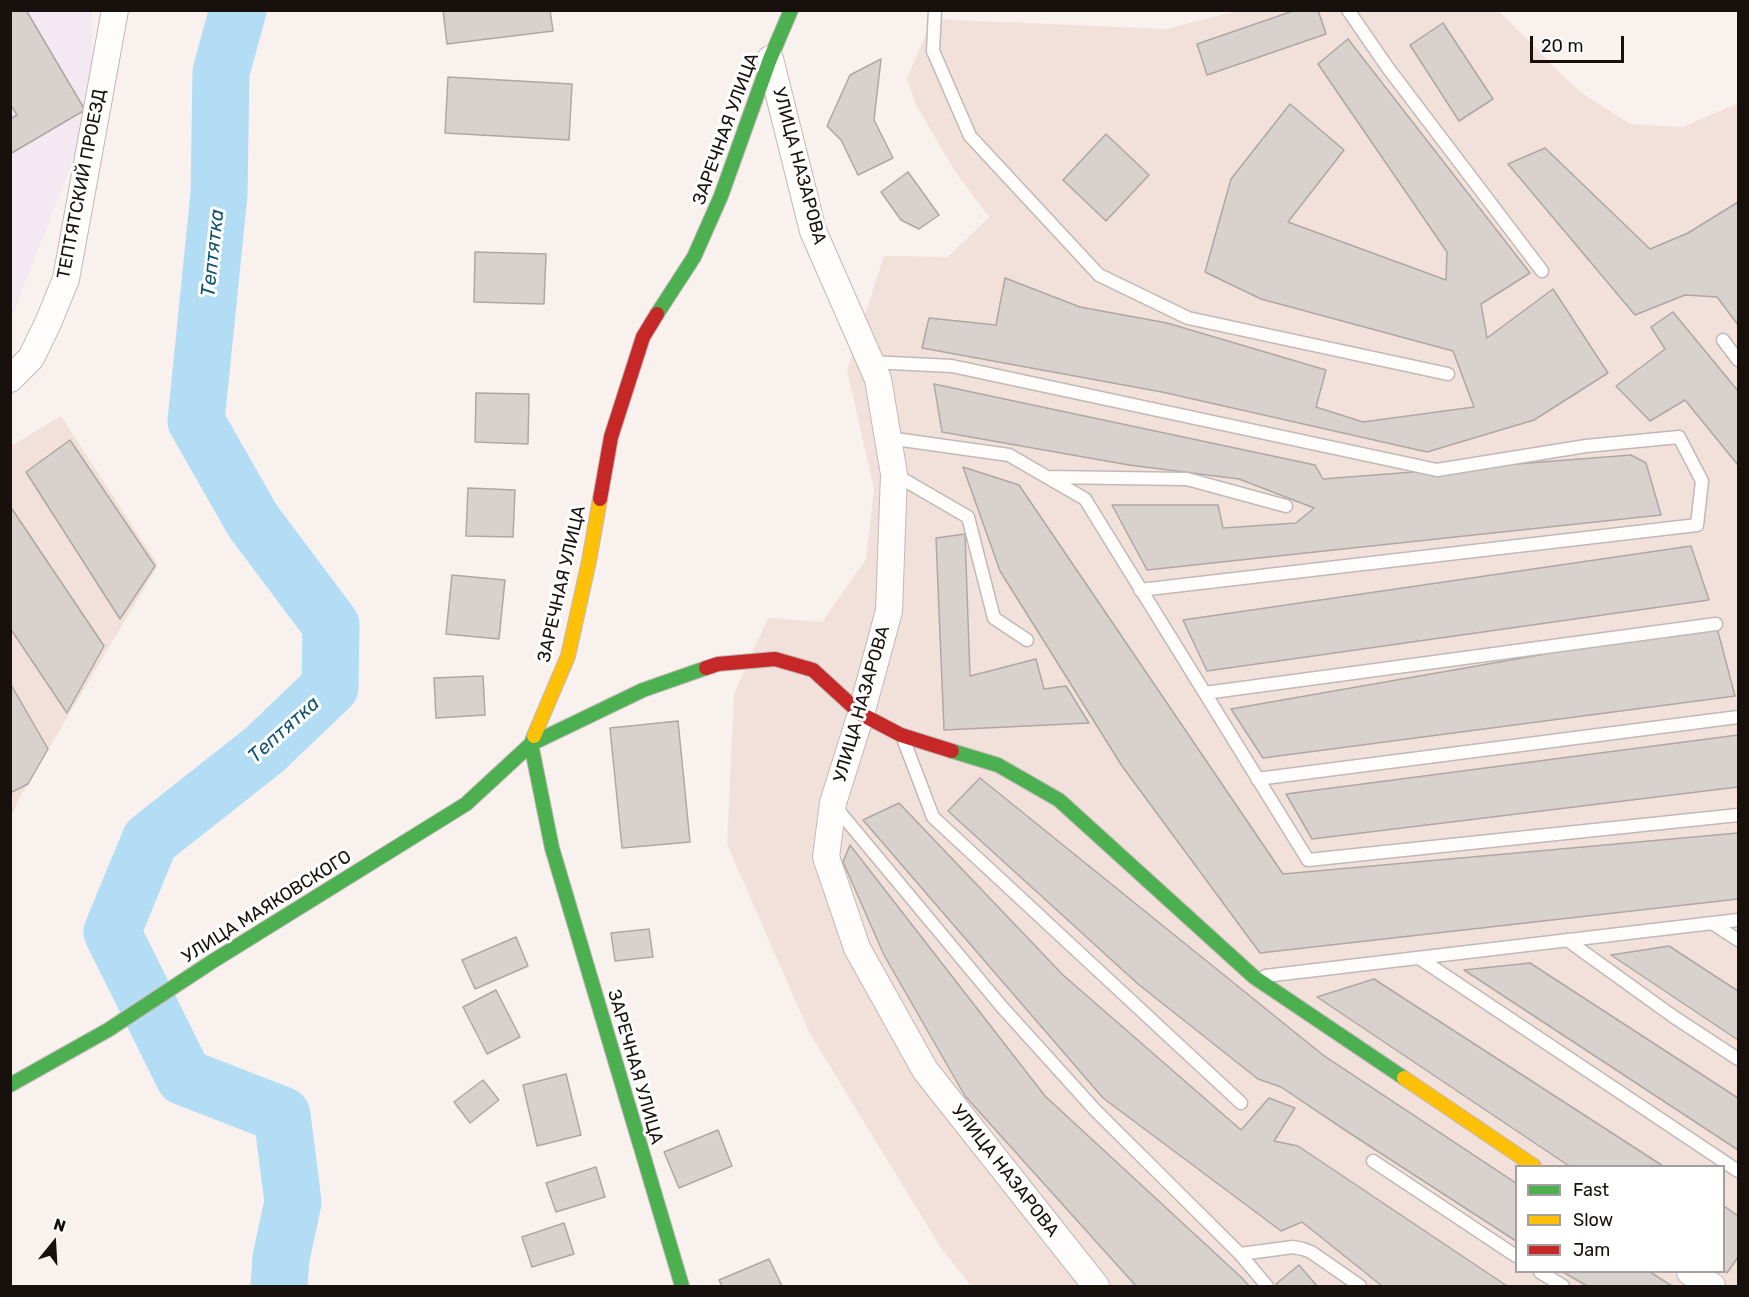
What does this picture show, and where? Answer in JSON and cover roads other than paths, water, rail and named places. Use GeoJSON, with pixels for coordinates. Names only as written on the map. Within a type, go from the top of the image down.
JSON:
{"type":"FeatureCollection","features":[{"type":"Feature","properties":{"kind":"street","name":"ТЕПТЯТСКИЙ ПРОЕЗД"},"geometry":{"type":"LineString","coordinates":[[10,379],[31,358],[66,279],[115,10]]}},
{"type":"Feature","properties":{"kind":"street","name":"ЗАРЕЧНАЯ УЛИЦА"},"geometry":{"type":"LineString","coordinates":[[682,1287],[552,848],[531,744],[568,656],[589,561],[611,437],[643,337],[694,257],[721,196],[770,59],[791,10]]}},
{"type":"Feature","properties":{"kind":"street","name":"УЛИЦА НАЗАРОВА"},"geometry":{"type":"LineString","coordinates":[[770,59],[813,231],[878,379],[894,474],[889,611],[861,714],[833,803],[826,857],[857,948],[925,1070],[1096,1287]]}},
{"type":"Feature","properties":{"kind":"street"},"geometry":{"type":"LineString","coordinates":[[531,744],[643,690],[718,664],[775,659],[813,670],[861,714],[901,735],[998,765],[1059,800],[1254,977],[1531,1165]]}},
{"type":"Feature","properties":{"kind":"street","name":"УЛИЦА МАЯКОВСКОГО"},"geometry":{"type":"LineString","coordinates":[[10,1085],[108,1030],[213,961],[466,804],[531,744]]}},
{"type":"Feature","properties":{"kind":"street"},"geometry":{"type":"LineString","coordinates":[[1691,1273],[1712,1287]]}},
{"type":"Feature","properties":{"kind":"lane"},"geometry":{"type":"LineString","coordinates":[[935,10],[933,51],[970,136],[1099,275],[1188,318],[1448,374]]}},
{"type":"Feature","properties":{"kind":"lane"},"geometry":{"type":"LineString","coordinates":[[1348,10],[1388,68],[1542,271]]}},
{"type":"Feature","properties":{"kind":"lane"},"geometry":{"type":"LineString","coordinates":[[1723,340],[1738,360]]}},
{"type":"Feature","properties":{"kind":"lane"},"geometry":{"type":"LineString","coordinates":[[870,362],[952,366],[1437,470],[1586,446],[1679,437],[1702,481],[1697,525],[1140,590]]}},
{"type":"Feature","properties":{"kind":"lane"},"geometry":{"type":"LineString","coordinates":[[888,438],[1009,455],[1085,499],[1308,860],[1738,815]]}},
{"type":"Feature","properties":{"kind":"lane"},"geometry":{"type":"LineString","coordinates":[[894,474],[968,517],[994,618],[1027,640]]}},
{"type":"Feature","properties":{"kind":"lane"},"geometry":{"type":"LineString","coordinates":[[1047,477],[1187,479],[1286,506]]}},
{"type":"Feature","properties":{"kind":"lane"},"geometry":{"type":"LineString","coordinates":[[1205,693],[1716,624]]}},
{"type":"Feature","properties":{"kind":"lane"},"geometry":{"type":"LineString","coordinates":[[1257,779],[1738,717]]}},
{"type":"Feature","properties":{"kind":"lane"},"geometry":{"type":"LineString","coordinates":[[901,735],[933,817],[1241,1103]]}},
{"type":"Feature","properties":{"kind":"lane"},"geometry":{"type":"LineString","coordinates":[[833,803],[1010,1016],[1096,1111],[1240,1254],[1267,1287]]}},
{"type":"Feature","properties":{"kind":"lane"},"geometry":{"type":"LineString","coordinates":[[1254,977],[1738,920]]}},
{"type":"Feature","properties":{"kind":"lane"},"geometry":{"type":"LineString","coordinates":[[1712,923],[1738,940]]}},
{"type":"Feature","properties":{"kind":"lane"},"geometry":{"type":"LineString","coordinates":[[1567,940],[1674,1017],[1738,1059]]}},
{"type":"Feature","properties":{"kind":"lane"},"geometry":{"type":"LineString","coordinates":[[1419,958],[1738,1171]]}},
{"type":"Feature","properties":{"kind":"lane"},"geometry":{"type":"LineString","coordinates":[[1373,1161],[1515,1255]]}},
{"type":"Feature","properties":{"kind":"lane"},"geometry":{"type":"LineString","coordinates":[[1240,1254],[1293,1247],[1303,1249],[1311,1252],[1360,1287]]}},
{"type":"Feature","properties":{"kind":"lane"},"geometry":{"type":"LineString","coordinates":[[1542,1273],[1563,1287]]}},
{"type":"Feature","properties":{"kind":"waterway","name":"Тептятка"},"geometry":{"type":"LineString","coordinates":[[238,10],[221,72],[219,194],[196,421],[253,521],[331,625],[330,687],[264,750],[150,840],[112,932],[184,1077],[282,1115],[293,1202],[281,1258],[279,1286]]}}]}
